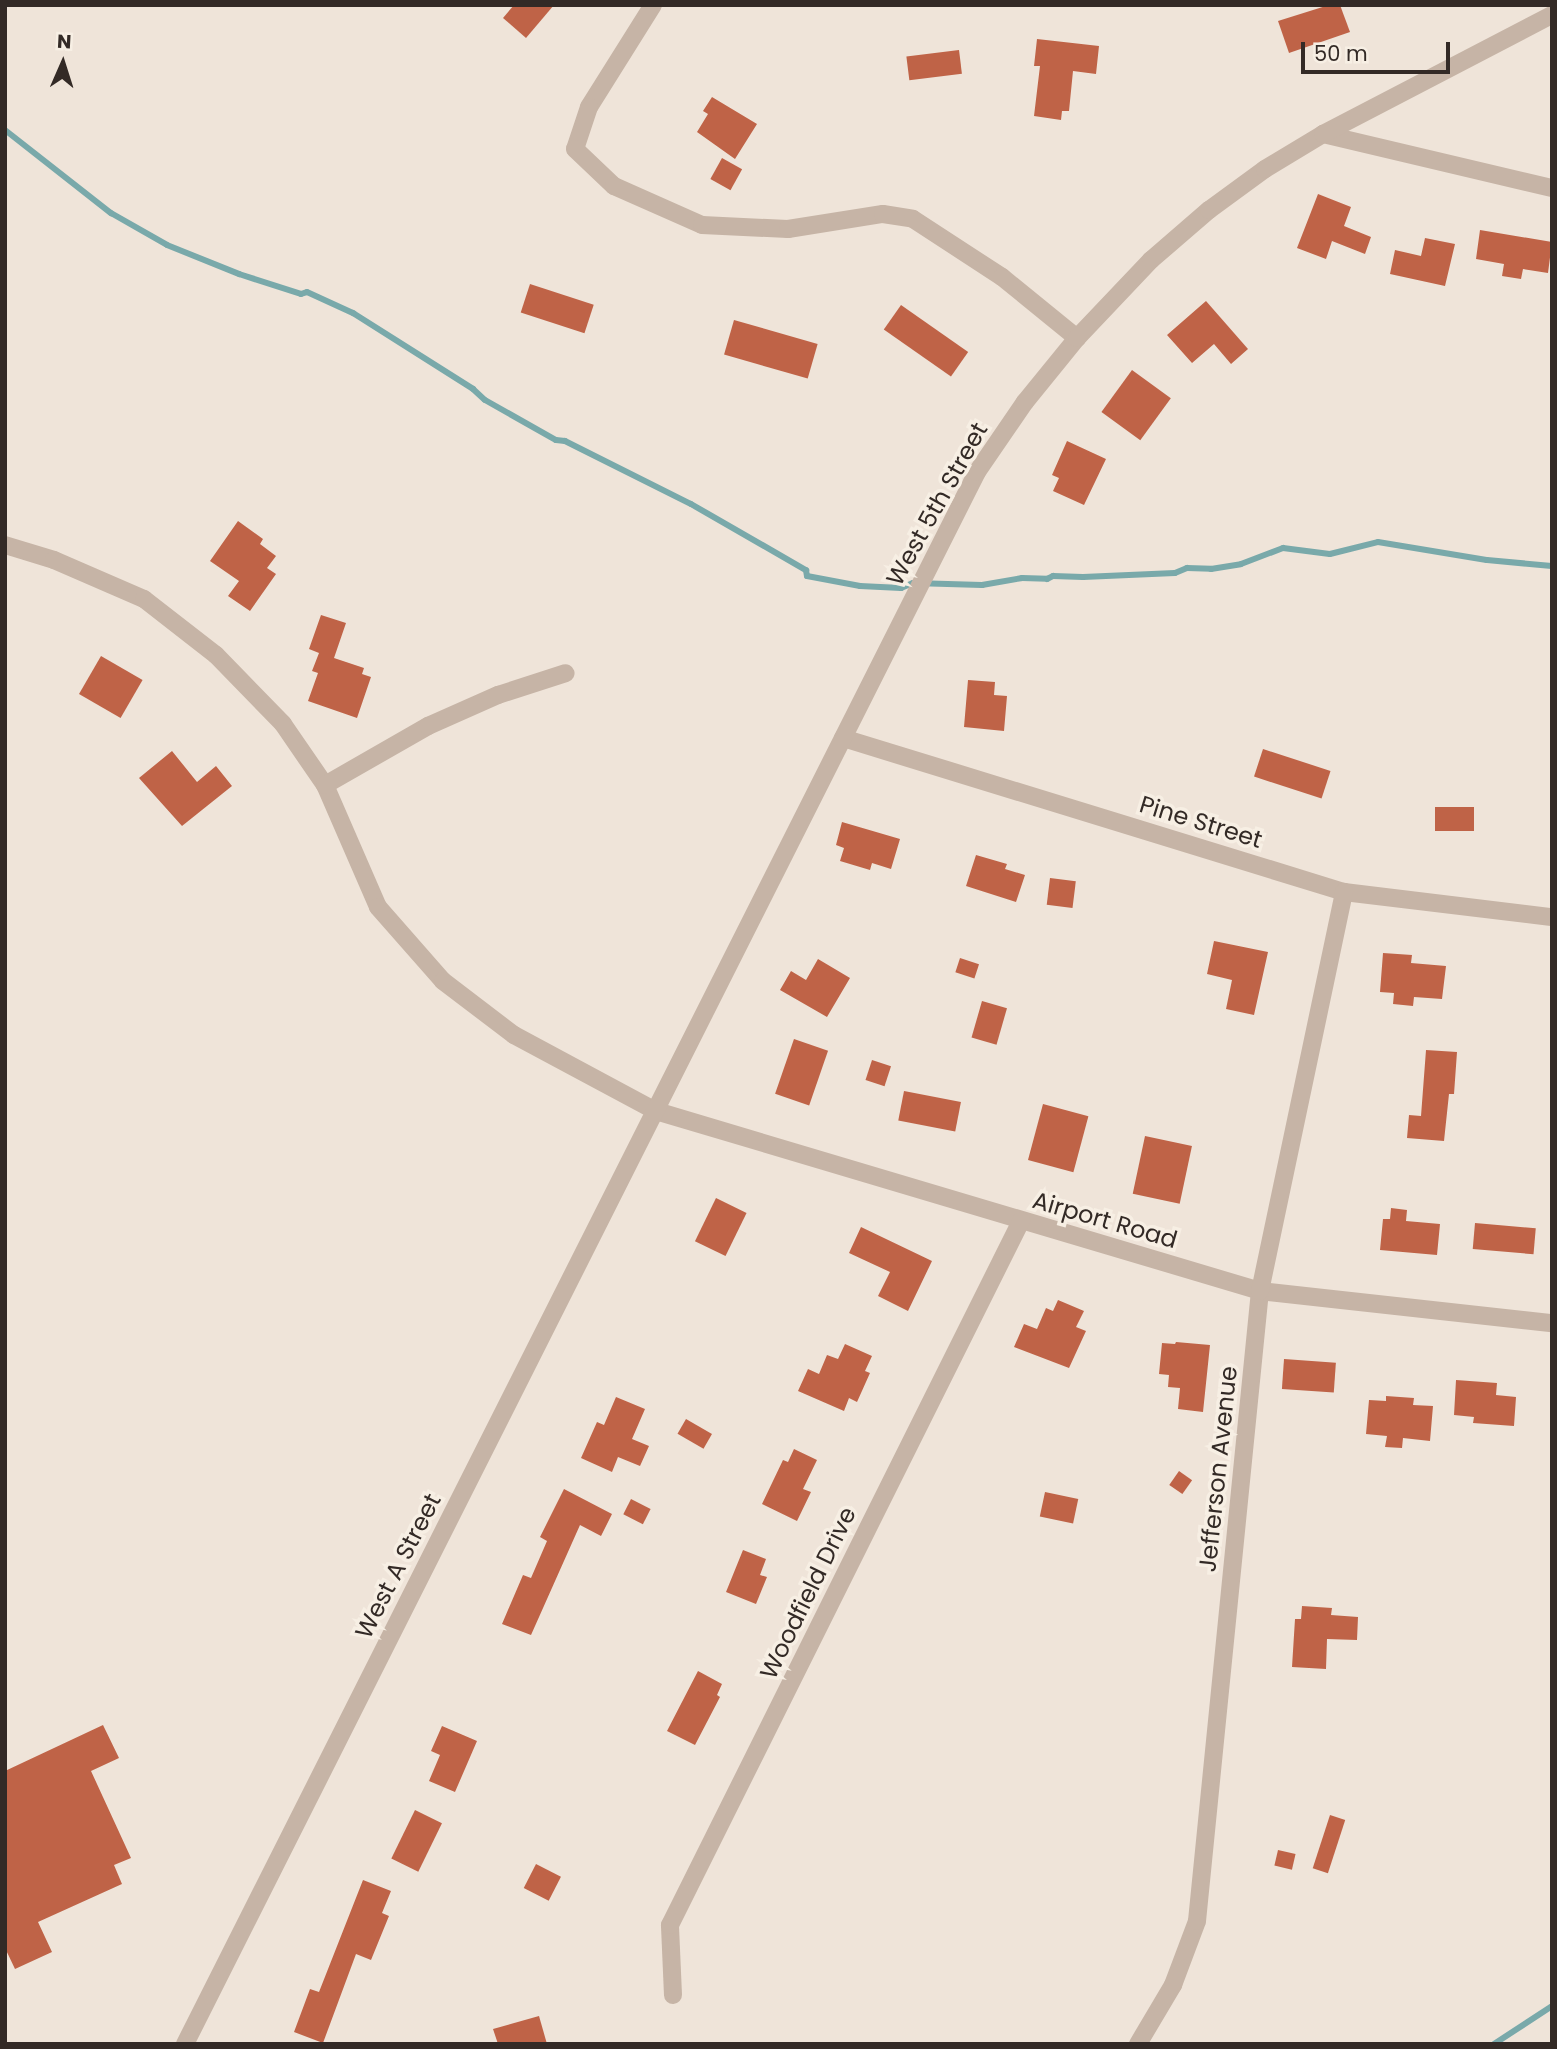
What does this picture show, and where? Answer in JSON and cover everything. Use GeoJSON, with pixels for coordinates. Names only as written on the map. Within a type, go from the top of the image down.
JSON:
{"type":"FeatureCollection","features":[{"type":"Feature","properties":{"kind":"street"},"geometry":{"type":"LineString","coordinates":[[653,5],[589,107],[575,149],[614,186],[702,225],[788,229],[883,214],[913,219],[1002,277],[1077,338]]}},
{"type":"Feature","properties":{"kind":"street","name":"West 5th Street"},"geometry":{"type":"LineString","coordinates":[[656,1111],[977,472],[1025,402],[1077,338],[1151,260],[1209,210],[1265,169],[1323,134],[1552,15]]}},
{"type":"Feature","properties":{"kind":"street"},"geometry":{"type":"LineString","coordinates":[[1323,134],[1552,188]]}},
{"type":"Feature","properties":{"kind":"street","name":"Airport Road"},"geometry":{"type":"LineString","coordinates":[[5,545],[54,560],[145,599],[216,655],[283,724],[326,785],[377,907],[443,981],[514,1035],[656,1111],[1260,1291],[1552,1323]]}},
{"type":"Feature","properties":{"kind":"street"},"geometry":{"type":"LineString","coordinates":[[326,785],[428,726],[498,695],[566,673]]}},
{"type":"Feature","properties":{"kind":"street","name":"Pine Street"},"geometry":{"type":"LineString","coordinates":[[843,738],[1344,892],[1552,917]]}},
{"type":"Feature","properties":{"kind":"street","name":"Jefferson Avenue"},"geometry":{"type":"LineString","coordinates":[[1138,2044],[1172,1985],[1197,1921],[1260,1291],[1344,892]]}},
{"type":"Feature","properties":{"kind":"street","name":"West A Street"},"geometry":{"type":"LineString","coordinates":[[185,2044],[656,1111]]}},
{"type":"Feature","properties":{"kind":"street","name":"Woodfield Drive"},"geometry":{"type":"LineString","coordinates":[[673,1995],[670,1925],[1021,1221]]}},
{"type":"Feature","properties":{"kind":"building"},"geometry":{"type":"Polygon","coordinates":[[[514,5],[554,5],[526,38],[503,18],[514,5]]]}},
{"type":"Feature","properties":{"kind":"building"},"geometry":{"type":"Polygon","coordinates":[[[1329,5],[1340,5],[1350,32],[1289,53],[1278,21],[1329,5]]]}},
{"type":"Feature","properties":{"kind":"building"},"geometry":{"type":"Polygon","coordinates":[[[1037,39],[1099,46],[1096,74],[1073,71],[1069,111],[1062,111],[1061,120],[1034,116],[1040,66],[1034,66],[1037,39]]]}},
{"type":"Feature","properties":{"kind":"building"},"geometry":{"type":"Polygon","coordinates":[[[959,50],[962,74],[909,80],[906,56],[959,50]]]}},
{"type":"Feature","properties":{"kind":"building"},"geometry":{"type":"Polygon","coordinates":[[[712,97],[757,124],[735,159],[697,132],[708,114],[703,111],[712,97]]]}},
{"type":"Feature","properties":{"kind":"building"},"geometry":{"type":"Polygon","coordinates":[[[722,158],[742,169],[730,190],[710,179],[722,158]]]}},
{"type":"Feature","properties":{"kind":"building"},"geometry":{"type":"Polygon","coordinates":[[[1318,194],[1351,207],[1344,226],[1371,237],[1365,254],[1332,241],[1326,259],[1297,248],[1318,194]]]}},
{"type":"Feature","properties":{"kind":"building"},"geometry":{"type":"Polygon","coordinates":[[[1480,230],[1552,242],[1548,273],[1523,269],[1521,279],[1502,276],[1504,264],[1476,259],[1480,230]]]}},
{"type":"Feature","properties":{"kind":"building"},"geometry":{"type":"Polygon","coordinates":[[[1425,238],[1455,244],[1445,286],[1390,274],[1395,250],[1421,256],[1425,238]]]}},
{"type":"Feature","properties":{"kind":"building"},"geometry":{"type":"Polygon","coordinates":[[[530,284],[594,305],[584,333],[521,313],[530,284]]]}},
{"type":"Feature","properties":{"kind":"building"},"geometry":{"type":"Polygon","coordinates":[[[1206,301],[1248,349],[1231,364],[1214,344],[1192,363],[1167,335],[1206,301]]]}},
{"type":"Feature","properties":{"kind":"building"},"geometry":{"type":"Polygon","coordinates":[[[901,305],[968,352],[951,377],[884,330],[901,305]]]}},
{"type":"Feature","properties":{"kind":"building"},"geometry":{"type":"Polygon","coordinates":[[[734,320],[818,344],[808,379],[724,355],[734,320]]]}},
{"type":"Feature","properties":{"kind":"building"},"geometry":{"type":"Polygon","coordinates":[[[1132,370],[1171,398],[1140,440],[1101,412],[1132,370]]]}},
{"type":"Feature","properties":{"kind":"building"},"geometry":{"type":"Polygon","coordinates":[[[1067,441],[1106,459],[1084,505],[1053,491],[1059,478],[1052,475],[1067,441]]]}},
{"type":"Feature","properties":{"kind":"building"},"geometry":{"type":"Polygon","coordinates":[[[238,521],[263,539],[260,544],[276,556],[267,568],[276,574],[250,611],[228,596],[239,581],[210,561],[238,521]]]}},
{"type":"Feature","properties":{"kind":"building"},"geometry":{"type":"Polygon","coordinates":[[[321,615],[346,623],[334,658],[364,668],[362,674],[371,677],[357,718],[308,701],[318,673],[312,671],[319,653],[309,649],[321,615]]]}},
{"type":"Feature","properties":{"kind":"building"},"geometry":{"type":"Polygon","coordinates":[[[101,656],[143,680],[121,718],[79,694],[101,656]]]}},
{"type":"Feature","properties":{"kind":"building"},"geometry":{"type":"Polygon","coordinates":[[[968,680],[995,682],[994,695],[1007,696],[1004,731],[964,727],[968,680]]]}},
{"type":"Feature","properties":{"kind":"building"},"geometry":{"type":"Polygon","coordinates":[[[1263,749],[1331,771],[1322,799],[1254,777],[1263,749]]]}},
{"type":"Feature","properties":{"kind":"building"},"geometry":{"type":"Polygon","coordinates":[[[172,751],[197,782],[216,766],[232,786],[182,826],[139,778],[172,751]]]}},
{"type":"Feature","properties":{"kind":"building"},"geometry":{"type":"Polygon","coordinates":[[[1435,807],[1474,807],[1474,831],[1435,831],[1435,807]]]}},
{"type":"Feature","properties":{"kind":"building"},"geometry":{"type":"Polygon","coordinates":[[[842,822],[900,839],[891,869],[872,863],[870,870],[840,861],[844,848],[836,845],[842,822]]]}},
{"type":"Feature","properties":{"kind":"building"},"geometry":{"type":"Polygon","coordinates":[[[976,855],[1007,864],[1005,869],[1025,875],[1016,902],[966,886],[976,855]]]}},
{"type":"Feature","properties":{"kind":"building"},"geometry":{"type":"Polygon","coordinates":[[[1050,878],[1076,881],[1073,908],[1047,905],[1050,878]]]}},
{"type":"Feature","properties":{"kind":"building"},"geometry":{"type":"Polygon","coordinates":[[[1214,941],[1268,952],[1254,1015],[1226,1009],[1232,980],[1207,974],[1214,941]]]}},
{"type":"Feature","properties":{"kind":"building"},"geometry":{"type":"Polygon","coordinates":[[[1383,953],[1412,955],[1411,963],[1446,966],[1442,999],[1414,997],[1413,1006],[1393,1004],[1394,993],[1380,992],[1383,953]]]}},
{"type":"Feature","properties":{"kind":"building"},"geometry":{"type":"Polygon","coordinates":[[[960,958],[979,964],[974,978],[955,972],[960,958]]]}},
{"type":"Feature","properties":{"kind":"building"},"geometry":{"type":"Polygon","coordinates":[[[818,959],[850,978],[827,1017],[780,990],[791,971],[806,980],[818,959]]]}},
{"type":"Feature","properties":{"kind":"building"},"geometry":{"type":"Polygon","coordinates":[[[982,1001],[1007,1008],[997,1045],[972,1038],[982,1001]]]}},
{"type":"Feature","properties":{"kind":"building"},"geometry":{"type":"Polygon","coordinates":[[[794,1039],[828,1051],[809,1106],[775,1094],[794,1039]]]}},
{"type":"Feature","properties":{"kind":"building"},"geometry":{"type":"Polygon","coordinates":[[[1426,1050],[1457,1052],[1454,1094],[1449,1094],[1444,1141],[1407,1138],[1409,1115],[1421,1116],[1426,1050]]]}},
{"type":"Feature","properties":{"kind":"building"},"geometry":{"type":"Polygon","coordinates":[[[872,1060],[891,1066],[885,1086],[866,1080],[872,1060]]]}},
{"type":"Feature","properties":{"kind":"building"},"geometry":{"type":"Polygon","coordinates":[[[904,1091],[961,1102],[955,1132],[898,1120],[904,1091]]]}},
{"type":"Feature","properties":{"kind":"building"},"geometry":{"type":"Polygon","coordinates":[[[1043,1104],[1088,1116],[1073,1172],[1028,1160],[1043,1104]]]}},
{"type":"Feature","properties":{"kind":"building"},"geometry":{"type":"Polygon","coordinates":[[[1145,1136],[1192,1146],[1180,1204],[1133,1194],[1145,1136]]]}},
{"type":"Feature","properties":{"kind":"building"},"geometry":{"type":"Polygon","coordinates":[[[716,1198],[747,1213],[726,1256],[695,1241],[716,1198]]]}},
{"type":"Feature","properties":{"kind":"building"},"geometry":{"type":"Polygon","coordinates":[[[1391,1208],[1407,1210],[1406,1221],[1440,1224],[1437,1255],[1380,1250],[1383,1219],[1390,1219],[1391,1208]]]}},
{"type":"Feature","properties":{"kind":"building"},"geometry":{"type":"Polygon","coordinates":[[[1475,1223],[1536,1228],[1534,1254],[1473,1249],[1475,1223]]]}},
{"type":"Feature","properties":{"kind":"building"},"geometry":{"type":"Polygon","coordinates":[[[861,1227],[932,1261],[908,1311],[878,1296],[890,1272],[849,1253],[861,1227]]]}},
{"type":"Feature","properties":{"kind":"building"},"geometry":{"type":"Polygon","coordinates":[[[1058,1300],[1084,1311],[1076,1327],[1086,1331],[1069,1368],[1014,1347],[1024,1324],[1037,1329],[1046,1308],[1053,1311],[1058,1300]]]}},
{"type":"Feature","properties":{"kind":"building"},"geometry":{"type":"Polygon","coordinates":[[[1162,1343],[1210,1345],[1203,1412],[1178,1409],[1180,1388],[1168,1387],[1169,1375],[1159,1374],[1162,1343]]]}},
{"type":"Feature","properties":{"kind":"building"},"geometry":{"type":"Polygon","coordinates":[[[845,1344],[872,1356],[865,1371],[870,1373],[857,1402],[849,1398],[844,1411],[798,1391],[808,1369],[819,1374],[827,1355],[838,1359],[845,1344]]]}},
{"type":"Feature","properties":{"kind":"building"},"geometry":{"type":"Polygon","coordinates":[[[1284,1359],[1336,1363],[1334,1393],[1282,1389],[1284,1359]]]}},
{"type":"Feature","properties":{"kind":"building"},"geometry":{"type":"Polygon","coordinates":[[[1456,1380],[1497,1383],[1496,1395],[1516,1397],[1514,1426],[1473,1423],[1474,1417],[1454,1415],[1456,1380]]]}},
{"type":"Feature","properties":{"kind":"building"},"geometry":{"type":"Polygon","coordinates":[[[1386,1396],[1414,1398],[1413,1405],[1433,1406],[1430,1441],[1403,1438],[1402,1448],[1385,1447],[1387,1436],[1366,1434],[1369,1400],[1386,1401],[1386,1396]]]}},
{"type":"Feature","properties":{"kind":"building"},"geometry":{"type":"Polygon","coordinates":[[[616,1397],[645,1409],[632,1439],[649,1446],[640,1466],[618,1457],[612,1472],[581,1458],[597,1422],[604,1425],[616,1397]]]}},
{"type":"Feature","properties":{"kind":"building"},"geometry":{"type":"Polygon","coordinates":[[[686,1419],[712,1434],[703,1449],[678,1434],[686,1419]]]}},
{"type":"Feature","properties":{"kind":"building"},"geometry":{"type":"Polygon","coordinates":[[[794,1449],[817,1460],[803,1489],[811,1492],[797,1521],[762,1504],[783,1460],[788,1462],[794,1449]]]}},
{"type":"Feature","properties":{"kind":"building"},"geometry":{"type":"Polygon","coordinates":[[[1179,1471],[1192,1480],[1182,1494],[1169,1485],[1179,1471]]]}},
{"type":"Feature","properties":{"kind":"building"},"geometry":{"type":"Polygon","coordinates":[[[564,1489],[612,1514],[601,1536],[580,1525],[531,1635],[502,1624],[523,1575],[531,1578],[547,1541],[540,1537],[564,1489]]]}},
{"type":"Feature","properties":{"kind":"building"},"geometry":{"type":"Polygon","coordinates":[[[1045,1492],[1078,1499],[1073,1524],[1040,1516],[1045,1492]]]}},
{"type":"Feature","properties":{"kind":"building"},"geometry":{"type":"Polygon","coordinates":[[[631,1499],[651,1509],[643,1524],[623,1514],[631,1499]]]}},
{"type":"Feature","properties":{"kind":"building"},"geometry":{"type":"Polygon","coordinates":[[[743,1550],[766,1559],[760,1575],[767,1577],[756,1604],[726,1592],[743,1550]]]}},
{"type":"Feature","properties":{"kind":"building"},"geometry":{"type":"Polygon","coordinates":[[[1302,1606],[1332,1608],[1331,1615],[1358,1617],[1357,1640],[1327,1639],[1326,1669],[1292,1667],[1295,1619],[1301,1619],[1302,1606]]]}},
{"type":"Feature","properties":{"kind":"building"},"geometry":{"type":"Polygon","coordinates":[[[698,1671],[722,1684],[717,1695],[720,1697],[695,1745],[667,1731],[698,1671]]]}},
{"type":"Feature","properties":{"kind":"building"},"geometry":{"type":"Polygon","coordinates":[[[103,1725],[119,1758],[91,1771],[131,1858],[114,1865],[122,1884],[38,1922],[52,1952],[15,1969],[5,1948],[5,1771],[103,1725]]]}},
{"type":"Feature","properties":{"kind":"building"},"geometry":{"type":"Polygon","coordinates":[[[442,1726],[477,1741],[455,1792],[429,1781],[440,1755],[431,1751],[442,1726]]]}},
{"type":"Feature","properties":{"kind":"building"},"geometry":{"type":"Polygon","coordinates":[[[415,1810],[442,1823],[418,1872],[391,1859],[415,1810]]]}},
{"type":"Feature","properties":{"kind":"building"},"geometry":{"type":"Polygon","coordinates":[[[1330,1815],[1345,1820],[1328,1873],[1313,1868],[1330,1815]]]}},
{"type":"Feature","properties":{"kind":"building"},"geometry":{"type":"Polygon","coordinates":[[[1278,1850],[1296,1854],[1292,1870],[1274,1866],[1278,1850]]]}},
{"type":"Feature","properties":{"kind":"building"},"geometry":{"type":"Polygon","coordinates":[[[536,1864],[561,1877],[549,1901],[524,1888],[536,1864]]]}},
{"type":"Feature","properties":{"kind":"building"},"geometry":{"type":"Polygon","coordinates":[[[363,1880],[391,1891],[382,1913],[389,1916],[371,1960],[356,1954],[323,2043],[294,2032],[310,1989],[319,1992],[363,1880]]]}},
{"type":"Feature","properties":{"kind":"building"},"geometry":{"type":"Polygon","coordinates":[[[539,2016],[547,2044],[498,2044],[493,2029],[539,2016]]]}},
{"type":"Feature","properties":{"kind":"waterway"},"geometry":{"type":"LineString","coordinates":[[5,130],[111,213],[167,245],[239,274],[301,294],[307,292],[353,313],[473,389],[485,400],[556,440],[565,441],[691,504],[806,570],[807,576],[860,586],[901,588],[913,583],[982,585],[1022,578],[1047,579],[1053,576],[1175,573],[1187,568],[1211,569],[1241,564],[1283,548],[1330,554],[1378,542],[1487,560],[1552,566]]}},
{"type":"Feature","properties":{"kind":"waterway"},"geometry":{"type":"LineString","coordinates":[[1494,2044],[1552,2006]]}}]}
